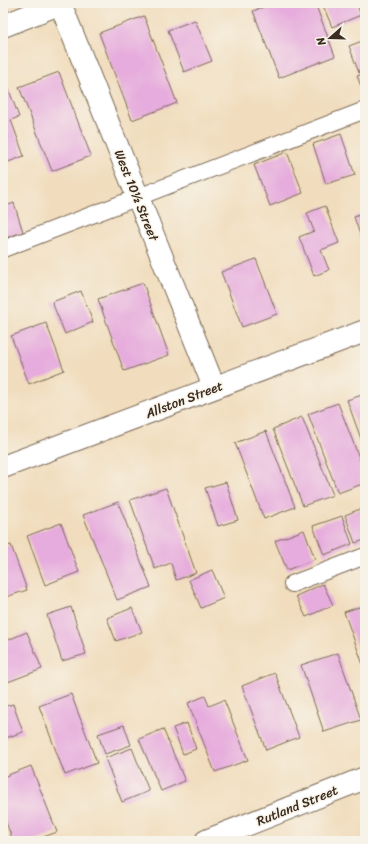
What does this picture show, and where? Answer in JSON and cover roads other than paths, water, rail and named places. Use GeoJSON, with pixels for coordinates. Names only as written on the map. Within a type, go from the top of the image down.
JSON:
{"type":"FeatureCollection","features":[{"type":"Feature","properties":{"kind":"street"},"geometry":{"type":"LineString","coordinates":[[3,26],[61,3]]}},
{"type":"Feature","properties":{"kind":"street","name":"West 10½ Street"},"geometry":{"type":"LineString","coordinates":[[61,3],[214,387]]}},
{"type":"Feature","properties":{"kind":"street","name":"Allston Street"},"geometry":{"type":"LineString","coordinates":[[3,467],[365,331]]}},
{"type":"Feature","properties":{"kind":"street","name":"Rutland Street"},"geometry":{"type":"LineString","coordinates":[[206,841],[365,778]]}},
{"type":"Feature","properties":{"kind":"lane"},"geometry":{"type":"LineString","coordinates":[[3,248],[365,110]]}},
{"type":"Feature","properties":{"kind":"lane"},"geometry":{"type":"LineString","coordinates":[[292,584],[365,556]]}}]}
